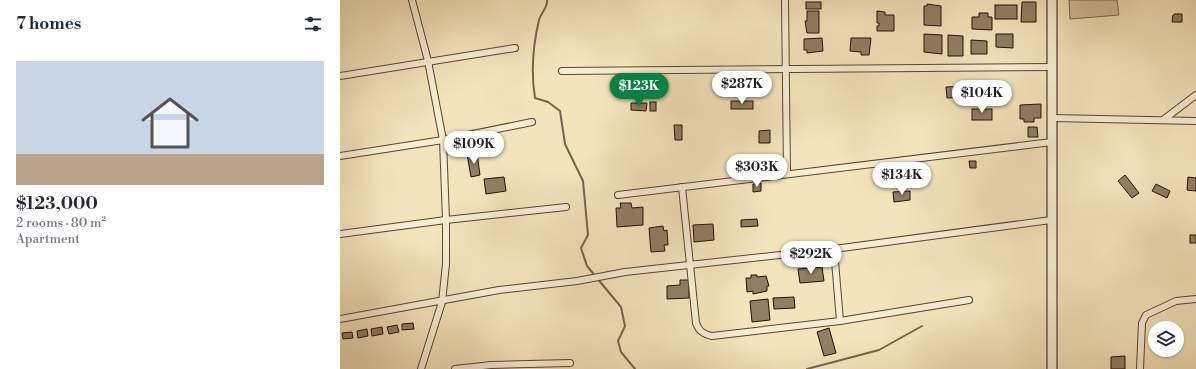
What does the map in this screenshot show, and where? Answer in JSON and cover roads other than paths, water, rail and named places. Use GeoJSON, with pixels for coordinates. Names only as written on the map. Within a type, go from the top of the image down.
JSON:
{"type":"FeatureCollection","features":[{"type":"Feature","properties":{"kind":"street"},"geometry":{"type":"LineString","coordinates":[[412,0],[428,62],[443,140],[446,220],[446,264],[442,302],[421,369]]}},
{"type":"Feature","properties":{"kind":"street"},"geometry":{"type":"LineString","coordinates":[[785,0],[787,174]]}},
{"type":"Feature","properties":{"kind":"street"},"geometry":{"type":"LineString","coordinates":[[1052,0],[1052,369]]}},
{"type":"Feature","properties":{"kind":"street"},"geometry":{"type":"LineString","coordinates":[[340,76],[515,48]]}},
{"type":"Feature","properties":{"kind":"street"},"geometry":{"type":"LineString","coordinates":[[562,71],[1052,67]]}},
{"type":"Feature","properties":{"kind":"street"},"geometry":{"type":"LineString","coordinates":[[1163,120],[1196,95]]}},
{"type":"Feature","properties":{"kind":"street"},"geometry":{"type":"LineString","coordinates":[[1052,118],[1196,121]]}},
{"type":"Feature","properties":{"kind":"street"},"geometry":{"type":"LineString","coordinates":[[340,156],[443,140],[532,122]]}},
{"type":"Feature","properties":{"kind":"street"},"geometry":{"type":"LineString","coordinates":[[618,195],[1052,142]]}},
{"type":"Feature","properties":{"kind":"street"},"geometry":{"type":"LineString","coordinates":[[682,187],[696,323],[701,332],[705,334],[712,336],[840,321],[969,300]]}},
{"type":"Feature","properties":{"kind":"street"},"geometry":{"type":"LineString","coordinates":[[340,234],[446,220],[566,207]]}},
{"type":"Feature","properties":{"kind":"street"},"geometry":{"type":"LineString","coordinates":[[340,319],[442,302],[499,290],[577,281],[625,272],[691,266],[834,249],[1051,220]]}},
{"type":"Feature","properties":{"kind":"street"},"geometry":{"type":"LineString","coordinates":[[834,249],[840,321]]}},
{"type":"Feature","properties":{"kind":"street"},"geometry":{"type":"LineString","coordinates":[[1140,369],[1142,323],[1146,315],[1176,301],[1196,299]]}},
{"type":"Feature","properties":{"kind":"street"},"geometry":{"type":"LineString","coordinates":[[455,369],[491,365],[570,362]]}},
{"type":"Feature","properties":{"kind":"waterway"},"geometry":{"type":"LineString","coordinates":[[547,0],[539,20],[535,39],[533,69],[535,98],[548,102],[560,111],[565,144],[583,181],[588,235],[581,248],[587,266],[621,307],[625,326],[618,341],[621,352],[635,369]]}},
{"type":"Feature","properties":{"kind":"waterway"},"geometry":{"type":"LineString","coordinates":[[807,369],[879,350],[922,326]]}}]}
